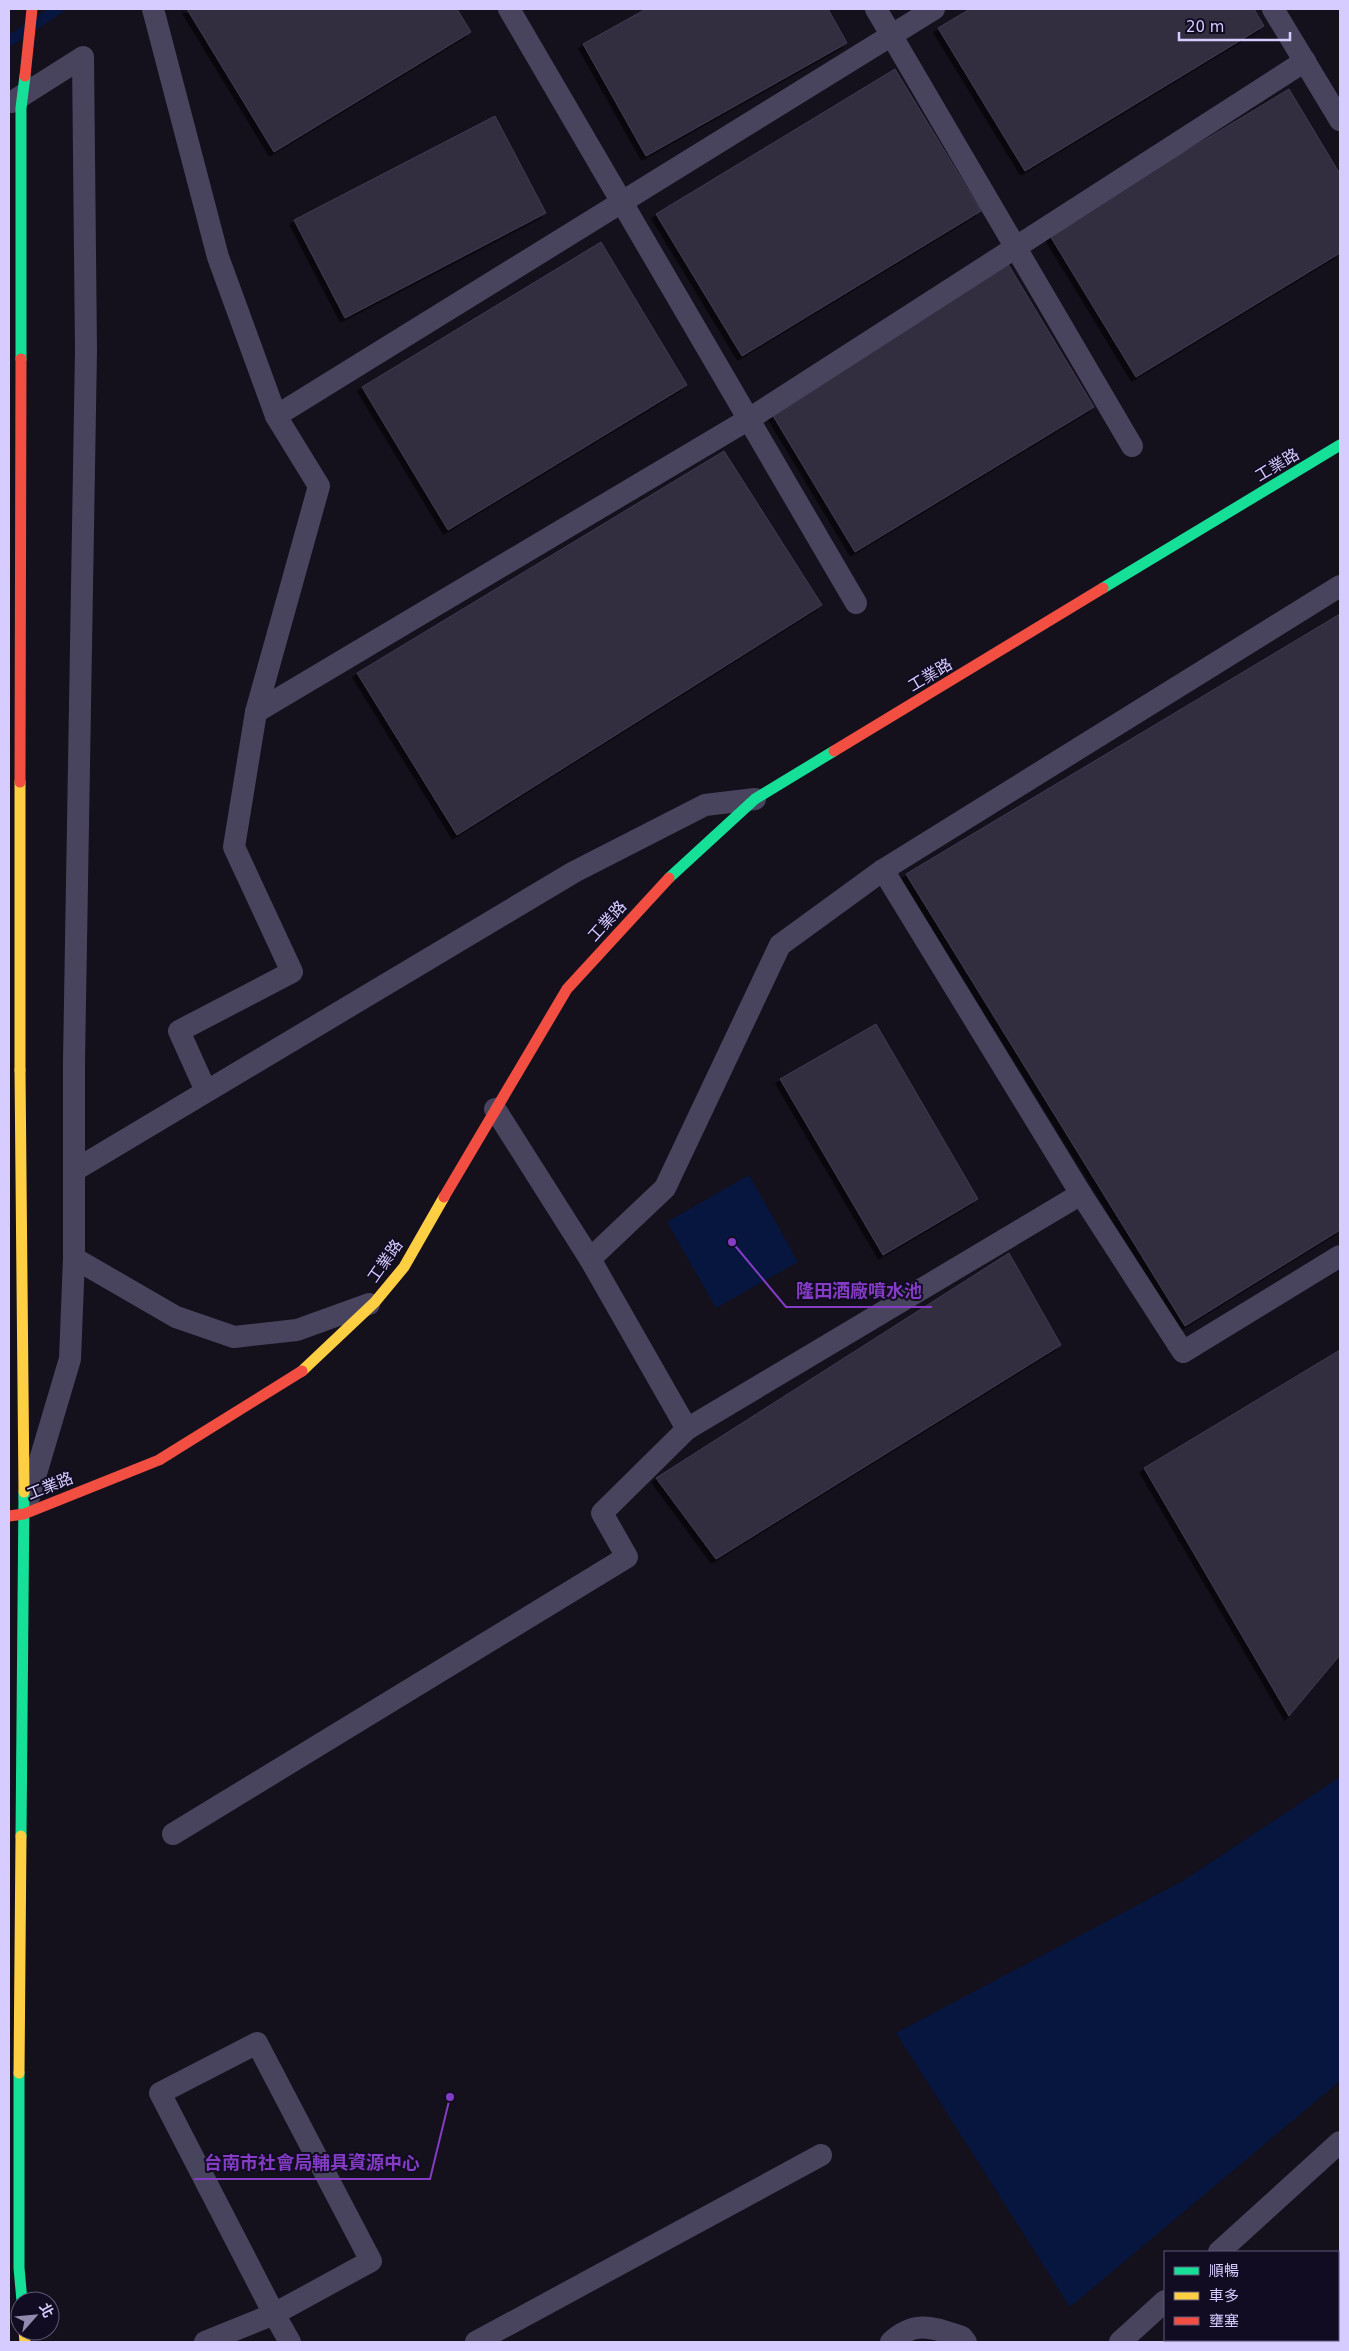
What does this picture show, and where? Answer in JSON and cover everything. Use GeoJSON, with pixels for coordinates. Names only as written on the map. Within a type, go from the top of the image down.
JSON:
{"type":"FeatureCollection","features":[{"type":"Feature","properties":{"kind":"main road"},"geometry":{"type":"LineString","coordinates":[[21,2291],[19,2268],[16,1515],[20,1070],[20,108],[32,9]]}},
{"type":"Feature","properties":{"kind":"main road","name":"工業路"},"geometry":{"type":"LineString","coordinates":[[16,1515],[159,1460],[299,1374],[375,1302],[404,1267],[494,1109],[567,989],[676,870],[755,800],[1340,445]]}},
{"type":"Feature","properties":{"kind":"lane"},"geometry":{"type":"LineString","coordinates":[[153,9],[218,257],[276,416],[318,486],[256,712],[234,847],[292,972],[179,1031],[206,1091]]}},
{"type":"Feature","properties":{"kind":"lane"},"geometry":{"type":"LineString","coordinates":[[509,9],[856,603]]}},
{"type":"Feature","properties":{"kind":"lane"},"geometry":{"type":"LineString","coordinates":[[876,9],[1132,446]]}},
{"type":"Feature","properties":{"kind":"lane"},"geometry":{"type":"LineString","coordinates":[[276,416],[934,9]]}},
{"type":"Feature","properties":{"kind":"lane"},"geometry":{"type":"LineString","coordinates":[[1273,9],[1340,120]]}},
{"type":"Feature","properties":{"kind":"lane"},"geometry":{"type":"LineString","coordinates":[[9,104],[83,57],[86,350],[74,1061],[74,1258],[70,1359],[16,1515]]}},
{"type":"Feature","properties":{"kind":"lane"},"geometry":{"type":"LineString","coordinates":[[256,712],[749,419],[1304,61]]}},
{"type":"Feature","properties":{"kind":"lane"},"geometry":{"type":"LineString","coordinates":[[590,1259],[665,1188],[780,945],[883,870],[1340,586]]}},
{"type":"Feature","properties":{"kind":"lane"},"geometry":{"type":"LineString","coordinates":[[75,1170],[574,872],[705,805],[755,800]]}},
{"type":"Feature","properties":{"kind":"lane"},"geometry":{"type":"LineString","coordinates":[[883,870],[1081,1194],[1184,1352],[1340,1256]]}},
{"type":"Feature","properties":{"kind":"lane"},"geometry":{"type":"LineString","coordinates":[[494,1109],[590,1259],[687,1429]]}},
{"type":"Feature","properties":{"kind":"lane"},"geometry":{"type":"LineString","coordinates":[[173,1834],[627,1557],[602,1513],[687,1429],[1081,1194]]}},
{"type":"Feature","properties":{"kind":"lane"},"geometry":{"type":"LineString","coordinates":[[74,1258],[176,1317],[234,1337],[297,1330],[375,1302]]}},
{"type":"Feature","properties":{"kind":"lane"},"geometry":{"type":"LineString","coordinates":[[205,2342],[274,2314],[371,2261],[257,2043],[160,2094],[274,2314],[290,2342]]}},
{"type":"Feature","properties":{"kind":"lane"},"geometry":{"type":"LineString","coordinates":[[1220,2251],[1340,2142]]}},
{"type":"Feature","properties":{"kind":"lane"},"geometry":{"type":"LineString","coordinates":[[476,2342],[821,2155]]}},
{"type":"Feature","properties":{"kind":"lane"},"geometry":{"type":"LineString","coordinates":[[1120,2342],[1164,2302]]}},
{"type":"Feature","properties":{"kind":"lane"},"geometry":{"type":"LineString","coordinates":[[891,2342],[899,2335],[925,2326],[962,2337],[966,2342]]}},
{"type":"Feature","properties":{"kind":"water"},"geometry":{"type":"Polygon","coordinates":[[[749,1175],[798,1262],[716,1308],[667,1222],[749,1175]]]}},
{"type":"Feature","properties":{"kind":"water"},"geometry":{"type":"Polygon","coordinates":[[[1340,1777],[1340,2081],[1070,2307],[896,2033],[1181,1882],[1340,1777]]]}},
{"type":"Feature","properties":{"kind":"building"},"geometry":{"type":"Polygon","coordinates":[[[187,9],[457,9],[471,32],[274,152],[187,9]]]}},
{"type":"Feature","properties":{"kind":"building"},"geometry":{"type":"Polygon","coordinates":[[[646,9],[828,9],[847,43],[646,156],[583,44],[646,9]]]}},
{"type":"Feature","properties":{"kind":"building"},"geometry":{"type":"Polygon","coordinates":[[[970,9],[1254,9],[1264,26],[1025,171],[938,28],[970,9]]]}},
{"type":"Feature","properties":{"kind":"building"},"geometry":{"type":"Polygon","coordinates":[[[895,69],[981,211],[742,356],[656,214],[895,69]]]}},
{"type":"Feature","properties":{"kind":"building"},"geometry":{"type":"Polygon","coordinates":[[[1289,89],[1340,174],[1340,253],[1136,377],[1049,234],[1289,89]]]}},
{"type":"Feature","properties":{"kind":"building"},"geometry":{"type":"Polygon","coordinates":[[[495,116],[546,213],[345,318],[294,220],[495,116]]]}},
{"type":"Feature","properties":{"kind":"building"},"geometry":{"type":"Polygon","coordinates":[[[601,242],[687,385],[448,530],[362,387],[601,242]]]}},
{"type":"Feature","properties":{"kind":"building"},"geometry":{"type":"Polygon","coordinates":[[[1008,264],[1094,407],[855,552],[769,409],[1008,264]]]}},
{"type":"Feature","properties":{"kind":"building"},"geometry":{"type":"Polygon","coordinates":[[[724,451],[822,605],[457,835],[357,673],[724,451]]]}},
{"type":"Feature","properties":{"kind":"building"},"geometry":{"type":"Polygon","coordinates":[[[1340,614],[1340,1230],[1185,1326],[906,874],[1340,614]]]}},
{"type":"Feature","properties":{"kind":"building"},"geometry":{"type":"Polygon","coordinates":[[[876,1024],[978,1199],[883,1255],[780,1079],[876,1024]]]}},
{"type":"Feature","properties":{"kind":"building"},"geometry":{"type":"Polygon","coordinates":[[[1009,1253],[1061,1345],[716,1559],[656,1478],[1009,1253]]]}},
{"type":"Feature","properties":{"kind":"building"},"geometry":{"type":"Polygon","coordinates":[[[1340,1350],[1340,1655],[1289,1716],[1144,1468],[1340,1350]]]}},
{"type":"Feature","properties":{"kind":"waterway"},"geometry":{"type":"LineString","coordinates":[[9,41],[58,9]]}},
{"type":"Feature","properties":{"kind":"traffic: fast"},"geometry":{"type":"LineString","coordinates":[[21,359],[21,108],[25,76]]}},
{"type":"Feature","properties":{"kind":"traffic: fast"},"geometry":{"type":"LineString","coordinates":[[1103,588],[1340,445]]}},
{"type":"Feature","properties":{"kind":"traffic: fast"},"geometry":{"type":"LineString","coordinates":[[669,878],[755,799],[834,751]]}},
{"type":"Feature","properties":{"kind":"traffic: fast"},"geometry":{"type":"LineString","coordinates":[[21,1836],[24,1492]]}},
{"type":"Feature","properties":{"kind":"traffic: fast"},"geometry":{"type":"LineString","coordinates":[[19,2073],[19,2268],[21,2291]]}},
{"type":"Feature","properties":{"kind":"traffic: slow"},"geometry":{"type":"LineString","coordinates":[[20,782],[20,1070]]}},
{"type":"Feature","properties":{"kind":"traffic: slow"},"geometry":{"type":"LineString","coordinates":[[20,1070],[24,1492]]}},
{"type":"Feature","properties":{"kind":"traffic: slow"},"geometry":{"type":"LineString","coordinates":[[302,1371],[375,1302],[404,1267],[444,1197]]}},
{"type":"Feature","properties":{"kind":"traffic: slow"},"geometry":{"type":"LineString","coordinates":[[19,2073],[21,1836]]}},
{"type":"Feature","properties":{"kind":"traffic: jam"},"geometry":{"type":"LineString","coordinates":[[25,76],[32,9]]}},
{"type":"Feature","properties":{"kind":"traffic: jam"},"geometry":{"type":"LineString","coordinates":[[20,782],[21,359]]}},
{"type":"Feature","properties":{"kind":"traffic: jam"},"geometry":{"type":"LineString","coordinates":[[834,751],[1103,588]]}},
{"type":"Feature","properties":{"kind":"traffic: jam"},"geometry":{"type":"LineString","coordinates":[[444,1197],[567,989],[669,878]]}},
{"type":"Feature","properties":{"kind":"traffic: jam"},"geometry":{"type":"LineString","coordinates":[[9,1516],[24,1514],[159,1460],[302,1371]]}},
{"type":"Feature","properties":{"kind":"place","name":"隆田酒廠噴水池"},"geometry":{"type":"Point","coordinates":[732,1242]}},
{"type":"Feature","properties":{"kind":"place","name":"台南市社會局輔具資源中心"},"geometry":{"type":"Point","coordinates":[450,2097]}}]}
